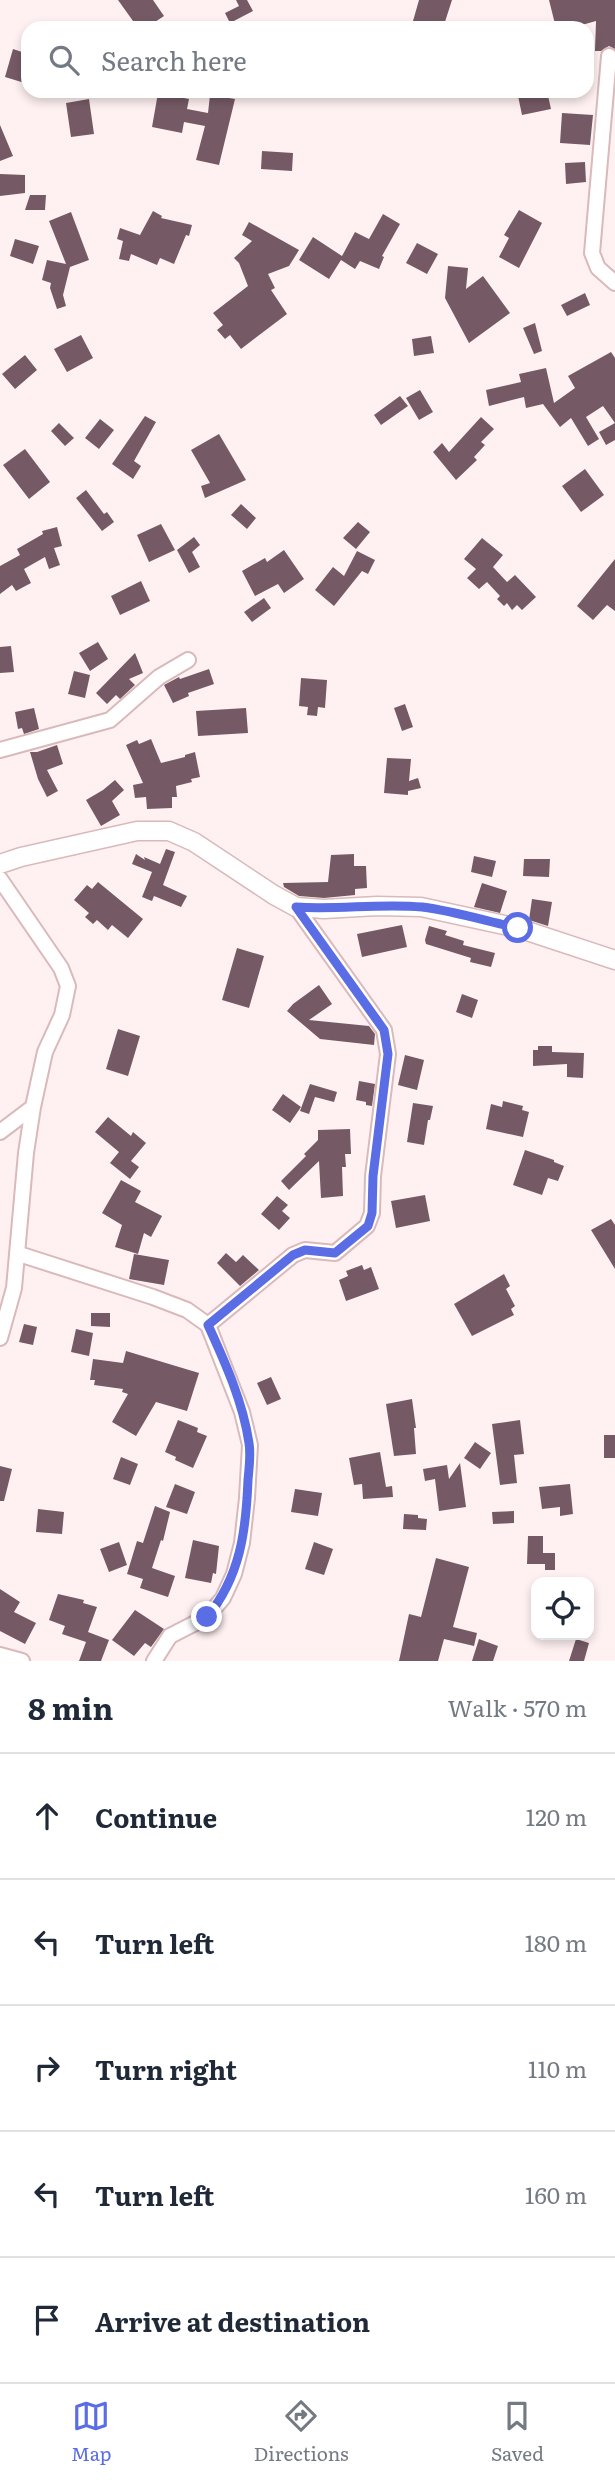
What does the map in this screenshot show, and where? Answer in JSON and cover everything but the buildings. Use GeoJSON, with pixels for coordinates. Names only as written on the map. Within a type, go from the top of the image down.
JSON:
{"type":"FeatureCollection","features":[{"type":"Feature","properties":{"kind":"street"},"geometry":{"type":"LineString","coordinates":[[609,56],[592,253],[598,268],[615,283]]}},
{"type":"Feature","properties":{"kind":"street"},"geometry":{"type":"LineString","coordinates":[[599,167],[615,158]]}},
{"type":"Feature","properties":{"kind":"street"},"geometry":{"type":"LineString","coordinates":[[0,750],[110,720],[159,677],[188,660]]}},
{"type":"Feature","properties":{"kind":"street"},"geometry":{"type":"LineString","coordinates":[[0,864],[137,831],[169,831],[194,842],[296,907],[421,907],[518,928],[615,960]]}},
{"type":"Feature","properties":{"kind":"street"},"geometry":{"type":"LineString","coordinates":[[0,879],[61,968],[68,986],[61,1015],[45,1052],[33,1107],[26,1153],[19,1254],[14,1288],[0,1338]]}},
{"type":"Feature","properties":{"kind":"street"},"geometry":{"type":"LineString","coordinates":[[208,1325],[293,1255],[305,1250],[335,1253],[368,1226],[372,1213],[373,1176],[388,1054],[384,1030],[296,907]]}},
{"type":"Feature","properties":{"kind":"street"},"geometry":{"type":"LineString","coordinates":[[0,1132],[33,1107]]}},
{"type":"Feature","properties":{"kind":"street"},"geometry":{"type":"LineString","coordinates":[[19,1254],[187,1310],[208,1325],[242,1412],[250,1445],[242,1543],[234,1574],[223,1598],[207,1617],[170,1636],[154,1661]]}},
{"type":"Feature","properties":{"kind":"street"},"geometry":{"type":"LineString","coordinates":[[0,1655],[22,1661]]}},
{"type":"Feature","properties":{"kind":"route"},"geometry":{"type":"LineString","coordinates":[[207,1617],[223,1598],[234,1574],[242,1543],[250,1445],[242,1412],[208,1325],[293,1255],[305,1250],[335,1253],[368,1226],[372,1213],[373,1176],[388,1054],[384,1030],[296,907],[421,907],[518,928]]}}]}
